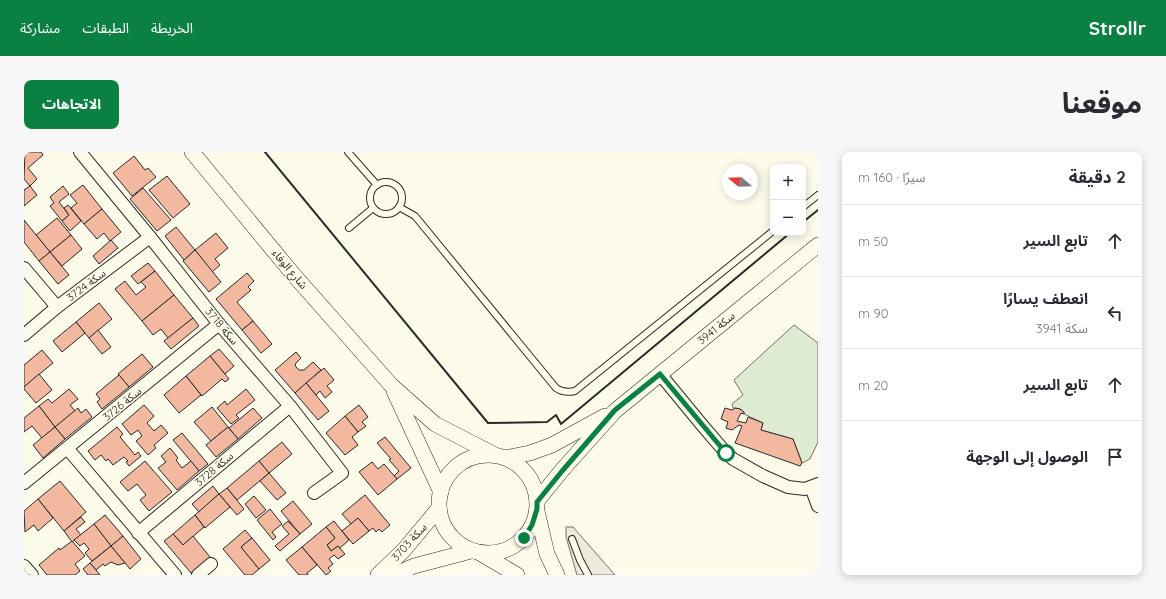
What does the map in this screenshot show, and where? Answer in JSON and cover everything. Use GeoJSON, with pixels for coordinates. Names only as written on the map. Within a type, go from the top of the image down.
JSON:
{"type":"FeatureCollection","features":[{"type":"Feature","properties":{"kind":"street","name":"سكة 3718"},"geometry":{"type":"LineString","coordinates":[[80,152],[219,324],[290,406],[342,473],[314,493]]}},
{"type":"Feature","properties":{"kind":"street","name":"شارع الوفاء"},"geometry":{"type":"LineString","coordinates":[[192,152],[293,274],[391,385]]}},
{"type":"Feature","properties":{"kind":"street","name":"سكة 3724"},"geometry":{"type":"LineString","coordinates":[[24,335],[57,307],[150,237]]}},
{"type":"Feature","properties":{"kind":"street","name":"سكة 3941"},"geometry":{"type":"LineString","coordinates":[[500,456],[530,453],[552,445],[615,410],[818,245]]}},
{"type":"Feature","properties":{"kind":"street"},"geometry":{"type":"LineString","coordinates":[[24,268],[57,307]]}},
{"type":"Feature","properties":{"kind":"street","name":"سكة 3726"},"geometry":{"type":"LineString","coordinates":[[24,484],[219,324]]}},
{"type":"Feature","properties":{"kind":"street"},"geometry":{"type":"LineString","coordinates":[[660,374],[733,459],[763,476],[788,487],[805,489],[814,486],[818,506]]}},
{"type":"Feature","properties":{"kind":"street"},"geometry":{"type":"LineString","coordinates":[[391,385],[435,424],[517,464],[527,475],[534,487],[547,554],[557,575]]}},
{"type":"Feature","properties":{"kind":"street"},"geometry":{"type":"LineString","coordinates":[[391,385],[441,492]]}},
{"type":"Feature","properties":{"kind":"street","name":"سكة 3728"},"geometry":{"type":"LineString","coordinates":[[138,532],[290,406]]}},
{"type":"Feature","properties":{"kind":"street","name":"سكة 3941"},"geometry":{"type":"LineString","coordinates":[[537,505],[563,470],[615,410]]}},
{"type":"Feature","properties":{"kind":"street"},"geometry":{"type":"LineString","coordinates":[[67,448],[175,575]]}},
{"type":"Feature","properties":{"kind":"street"},"geometry":{"type":"LineString","coordinates":[[500,456],[480,456],[467,460],[455,468],[446,479],[441,492],[439,508],[442,522],[449,534],[459,544],[517,575]]}},
{"type":"Feature","properties":{"kind":"street"},"geometry":{"type":"LineString","coordinates":[[475,552],[495,553],[511,548],[524,538],[532,525],[537,505]]}},
{"type":"Feature","properties":{"kind":"street","name":"سكة 3703"},"geometry":{"type":"LineString","coordinates":[[378,575],[404,550],[439,508]]}},
{"type":"Feature","properties":{"kind":"street","name":"سكة 3703"},"geometry":{"type":"LineString","coordinates":[[394,575],[414,566],[475,552]]}},
{"type":"Feature","properties":{"kind":"street"},"geometry":{"type":"LineString","coordinates":[[198,575],[211,564]]}},
{"type":"Feature","properties":{"kind":"street"},"geometry":{"type":"LineString","coordinates":[[24,566],[32,575]]}},
{"type":"Feature","properties":{"kind":"lane"},"geometry":{"type":"LineString","coordinates":[[348,152],[377,185]]}},
{"type":"Feature","properties":{"kind":"lane"},"geometry":{"type":"LineString","coordinates":[[386,182],[395,185],[401,198],[399,207],[395,211],[386,214],[373,208],[370,198],[373,188],[386,182]]}},
{"type":"Feature","properties":{"kind":"lane"},"geometry":{"type":"LineString","coordinates":[[806,204],[818,194]]}},
{"type":"Feature","properties":{"kind":"lane"},"geometry":{"type":"LineString","coordinates":[[399,207],[415,216],[556,388],[562,392],[568,393],[575,391],[770,233]]}},
{"type":"Feature","properties":{"kind":"lane"},"geometry":{"type":"LineString","coordinates":[[350,228],[373,208]]}},
{"type":"Feature","properties":{"kind":"lane"},"geometry":{"type":"LineString","coordinates":[[572,539],[580,560],[588,575]]}},
{"type":"Feature","properties":{"kind":"green space"},"geometry":{"type":"Polygon","coordinates":[[[794,325],[818,343],[818,442],[810,459],[802,463],[793,439],[761,430],[763,423],[744,414],[744,412],[740,409],[733,408],[732,404],[743,395],[734,380],[794,325]]]}},
{"type":"Feature","properties":{"kind":"shaded area"},"geometry":{"type":"Polygon","coordinates":[[[566,527],[573,527],[615,575],[577,575],[566,537],[566,527]]]}},
{"type":"Feature","properties":{"kind":"building"},"geometry":{"type":"Polygon","coordinates":[[[25,152],[41,152],[43,155],[28,168],[37,179],[30,186],[24,179],[25,152]]]}},
{"type":"Feature","properties":{"kind":"building"},"geometry":{"type":"Polygon","coordinates":[[[134,156],[145,170],[148,168],[156,177],[132,196],[113,173],[134,156]]]}},
{"type":"Feature","properties":{"kind":"building"},"geometry":{"type":"Polygon","coordinates":[[[167,176],[190,204],[173,218],[149,190],[167,176]]]}},
{"type":"Feature","properties":{"kind":"building"},"geometry":{"type":"Polygon","coordinates":[[[83,185],[102,209],[84,224],[71,208],[77,203],[70,195],[83,185]]]}},
{"type":"Feature","properties":{"kind":"building"},"geometry":{"type":"Polygon","coordinates":[[[30,186],[37,195],[24,206],[24,190],[30,186]]]}},
{"type":"Feature","properties":{"kind":"building"},"geometry":{"type":"Polygon","coordinates":[[[63,186],[69,194],[59,202],[69,215],[62,221],[50,206],[54,203],[50,197],[63,186]]]}},
{"type":"Feature","properties":{"kind":"building"},"geometry":{"type":"Polygon","coordinates":[[[143,188],[171,220],[157,231],[130,199],[143,188]]]}},
{"type":"Feature","properties":{"kind":"building"},"geometry":{"type":"Polygon","coordinates":[[[68,205],[81,221],[70,231],[62,221],[69,215],[64,208],[68,205]]]}},
{"type":"Feature","properties":{"kind":"building"},"geometry":{"type":"Polygon","coordinates":[[[102,209],[121,232],[110,241],[104,233],[97,239],[84,224],[102,209]]]}},
{"type":"Feature","properties":{"kind":"building"},"geometry":{"type":"Polygon","coordinates":[[[57,218],[71,235],[50,252],[36,235],[57,218]]]}},
{"type":"Feature","properties":{"kind":"building"},"geometry":{"type":"Polygon","coordinates":[[[24,220],[50,252],[39,261],[24,242],[24,220]]]}},
{"type":"Feature","properties":{"kind":"building"},"geometry":{"type":"Polygon","coordinates":[[[176,227],[195,250],[184,260],[165,236],[176,227]]]}},
{"type":"Feature","properties":{"kind":"building"},"geometry":{"type":"Polygon","coordinates":[[[216,233],[228,248],[215,259],[220,265],[212,272],[195,250],[216,233]]]}},
{"type":"Feature","properties":{"kind":"building"},"geometry":{"type":"Polygon","coordinates":[[[71,235],[82,249],[62,266],[50,252],[71,235]]]}},
{"type":"Feature","properties":{"kind":"building"},"geometry":{"type":"Polygon","coordinates":[[[111,240],[118,248],[99,264],[93,256],[111,240]]]}},
{"type":"Feature","properties":{"kind":"building"},"geometry":{"type":"Polygon","coordinates":[[[195,250],[221,282],[209,292],[183,261],[195,250]]]}},
{"type":"Feature","properties":{"kind":"building"},"geometry":{"type":"Polygon","coordinates":[[[50,252],[69,275],[58,284],[39,261],[50,252]]]}},
{"type":"Feature","properties":{"kind":"building"},"geometry":{"type":"Polygon","coordinates":[[[148,263],[155,271],[138,284],[131,276],[148,263]]]}},
{"type":"Feature","properties":{"kind":"building"},"geometry":{"type":"Polygon","coordinates":[[[155,271],[174,295],[142,321],[115,289],[125,281],[136,295],[146,287],[141,282],[155,271]]]}},
{"type":"Feature","properties":{"kind":"building"},"geometry":{"type":"Polygon","coordinates":[[[247,273],[254,281],[248,287],[251,290],[237,302],[253,321],[242,330],[216,299],[247,273]]]}},
{"type":"Feature","properties":{"kind":"building"},"geometry":{"type":"Polygon","coordinates":[[[174,295],[193,318],[168,338],[161,329],[153,335],[142,321],[174,295]]]}},
{"type":"Feature","properties":{"kind":"building"},"geometry":{"type":"Polygon","coordinates":[[[99,303],[112,319],[89,338],[76,322],[99,303]]]}},
{"type":"Feature","properties":{"kind":"building"},"geometry":{"type":"Polygon","coordinates":[[[193,318],[199,326],[171,349],[164,341],[193,318]]]}},
{"type":"Feature","properties":{"kind":"building"},"geometry":{"type":"Polygon","coordinates":[[[253,321],[272,344],[261,353],[242,330],[253,321]]]}},
{"type":"Feature","properties":{"kind":"building"},"geometry":{"type":"Polygon","coordinates":[[[76,322],[85,333],[62,352],[53,341],[76,322]]]}},
{"type":"Feature","properties":{"kind":"building"},"geometry":{"type":"Polygon","coordinates":[[[98,330],[111,347],[102,354],[89,338],[98,330]]]}},
{"type":"Feature","properties":{"kind":"building"},"geometry":{"type":"Polygon","coordinates":[[[219,349],[234,366],[225,374],[210,356],[219,349]]]}},
{"type":"Feature","properties":{"kind":"building"},"geometry":{"type":"Polygon","coordinates":[[[42,350],[53,363],[24,387],[24,365],[42,350]]]}},
{"type":"Feature","properties":{"kind":"building"},"geometry":{"type":"Polygon","coordinates":[[[296,352],[301,358],[295,364],[299,370],[304,370],[313,362],[321,370],[295,393],[275,370],[296,352]]]}},
{"type":"Feature","properties":{"kind":"building"},"geometry":{"type":"Polygon","coordinates":[[[142,354],[153,367],[129,387],[118,374],[142,354]]]}},
{"type":"Feature","properties":{"kind":"building"},"geometry":{"type":"Polygon","coordinates":[[[210,356],[229,379],[225,382],[222,379],[202,396],[186,376],[210,356]]]}},
{"type":"Feature","properties":{"kind":"building"},"geometry":{"type":"Polygon","coordinates":[[[324,368],[334,380],[327,386],[332,392],[325,398],[320,391],[316,395],[306,383],[324,368]]]}},
{"type":"Feature","properties":{"kind":"building"},"geometry":{"type":"Polygon","coordinates":[[[39,374],[52,390],[36,403],[24,387],[39,374]]]}},
{"type":"Feature","properties":{"kind":"building"},"geometry":{"type":"Polygon","coordinates":[[[119,375],[129,387],[102,409],[97,402],[100,399],[96,394],[119,375]]]}},
{"type":"Feature","properties":{"kind":"building"},"geometry":{"type":"Polygon","coordinates":[[[186,376],[201,395],[179,413],[164,395],[186,376]]]}},
{"type":"Feature","properties":{"kind":"building"},"geometry":{"type":"Polygon","coordinates":[[[306,383],[329,411],[318,420],[295,393],[306,383]]]}},
{"type":"Feature","properties":{"kind":"building"},"geometry":{"type":"Polygon","coordinates":[[[69,389],[78,399],[70,405],[75,411],[55,427],[39,406],[48,399],[52,403],[69,389]]]}},
{"type":"Feature","properties":{"kind":"building"},"geometry":{"type":"Polygon","coordinates":[[[246,389],[255,400],[236,415],[239,418],[231,424],[217,408],[225,401],[227,405],[246,389]]]}},
{"type":"Feature","properties":{"kind":"building"},"geometry":{"type":"Polygon","coordinates":[[[144,405],[154,416],[147,423],[154,431],[161,425],[168,433],[154,445],[156,448],[148,455],[136,441],[142,436],[138,430],[131,435],[122,424],[144,405]]]}},
{"type":"Feature","properties":{"kind":"building"},"geometry":{"type":"Polygon","coordinates":[[[359,405],[368,417],[362,422],[366,426],[358,432],[345,416],[359,405]]]}},
{"type":"Feature","properties":{"kind":"building"},"geometry":{"type":"Polygon","coordinates":[[[39,406],[55,427],[42,438],[32,426],[24,432],[24,418],[39,406]]]}},
{"type":"Feature","properties":{"kind":"building"},"geometry":{"type":"Polygon","coordinates":[[[212,407],[228,427],[211,441],[194,422],[212,407]]]}},
{"type":"Feature","properties":{"kind":"building"},"geometry":{"type":"Polygon","coordinates":[[[78,408],[81,413],[86,409],[92,417],[65,439],[55,427],[78,408]]]}},
{"type":"Feature","properties":{"kind":"building"},"geometry":{"type":"Polygon","coordinates":[[[253,408],[262,418],[238,439],[229,428],[253,408]]]}},
{"type":"Feature","properties":{"kind":"building"},"geometry":{"type":"Polygon","coordinates":[[[725,408],[732,410],[735,408],[740,409],[744,412],[744,414],[741,413],[737,421],[746,423],[748,417],[763,423],[761,430],[793,439],[802,463],[800,466],[735,443],[742,426],[739,425],[732,430],[726,428],[728,422],[721,419],[725,408]]]}},
{"type":"Feature","properties":{"kind":"building"},"geometry":{"type":"Polygon","coordinates":[[[345,416],[358,432],[352,437],[358,445],[345,455],[326,433],[345,416]]]}},
{"type":"Feature","properties":{"kind":"building"},"geometry":{"type":"Polygon","coordinates":[[[55,427],[65,439],[43,458],[33,445],[55,427]]]}},
{"type":"Feature","properties":{"kind":"building"},"geometry":{"type":"Polygon","coordinates":[[[117,427],[123,434],[120,437],[135,455],[138,452],[141,456],[129,466],[126,462],[128,461],[124,457],[113,465],[108,459],[106,461],[101,455],[95,460],[88,451],[117,427]]]}},
{"type":"Feature","properties":{"kind":"building"},"geometry":{"type":"Polygon","coordinates":[[[228,427],[238,439],[216,457],[206,445],[228,427]]]}},
{"type":"Feature","properties":{"kind":"building"},"geometry":{"type":"Polygon","coordinates":[[[182,433],[208,464],[199,471],[173,440],[182,433]]]}},
{"type":"Feature","properties":{"kind":"building"},"geometry":{"type":"Polygon","coordinates":[[[385,437],[411,468],[397,479],[394,476],[399,471],[377,443],[385,437]]]}},
{"type":"Feature","properties":{"kind":"building"},"geometry":{"type":"Polygon","coordinates":[[[282,442],[292,454],[269,473],[259,461],[282,442]]]}},
{"type":"Feature","properties":{"kind":"building"},"geometry":{"type":"Polygon","coordinates":[[[170,448],[178,458],[176,460],[182,468],[191,461],[199,471],[177,490],[158,468],[166,462],[161,456],[170,448]]]}},
{"type":"Feature","properties":{"kind":"building"},"geometry":{"type":"Polygon","coordinates":[[[145,461],[172,492],[149,511],[140,500],[146,495],[137,484],[128,491],[120,482],[145,461]]]}},
{"type":"Feature","properties":{"kind":"building"},"geometry":{"type":"Polygon","coordinates":[[[259,461],[269,473],[237,500],[227,488],[259,461]]]}},
{"type":"Feature","properties":{"kind":"building"},"geometry":{"type":"Polygon","coordinates":[[[372,462],[378,469],[384,464],[397,479],[378,495],[359,472],[372,462]]]}},
{"type":"Feature","properties":{"kind":"building"},"geometry":{"type":"Polygon","coordinates":[[[269,473],[286,493],[277,500],[260,481],[269,473]]]}},
{"type":"Feature","properties":{"kind":"building"},"geometry":{"type":"Polygon","coordinates":[[[60,481],[86,512],[64,531],[38,499],[60,481]]]}},
{"type":"Feature","properties":{"kind":"building"},"geometry":{"type":"Polygon","coordinates":[[[213,486],[219,494],[199,512],[192,504],[213,486]]]}},
{"type":"Feature","properties":{"kind":"building"},"geometry":{"type":"Polygon","coordinates":[[[227,488],[244,509],[237,515],[219,494],[227,488]]]}},
{"type":"Feature","properties":{"kind":"building"},"geometry":{"type":"Polygon","coordinates":[[[219,494],[230,507],[205,528],[195,515],[219,494]]]}},
{"type":"Feature","properties":{"kind":"building"},"geometry":{"type":"Polygon","coordinates":[[[365,495],[390,525],[382,532],[379,529],[376,532],[373,528],[369,531],[358,518],[351,524],[342,514],[365,495]]]}},
{"type":"Feature","properties":{"kind":"building"},"geometry":{"type":"Polygon","coordinates":[[[254,496],[266,510],[256,518],[245,504],[254,496]]]}},
{"type":"Feature","properties":{"kind":"building"},"geometry":{"type":"Polygon","coordinates":[[[38,499],[53,518],[38,531],[34,525],[25,532],[24,511],[38,499]]]}},
{"type":"Feature","properties":{"kind":"building"},"geometry":{"type":"Polygon","coordinates":[[[293,501],[312,524],[300,534],[281,511],[293,501]]]}},
{"type":"Feature","properties":{"kind":"building"},"geometry":{"type":"Polygon","coordinates":[[[270,509],[282,524],[272,532],[276,537],[273,540],[257,520],[270,509]]]}},
{"type":"Feature","properties":{"kind":"building"},"geometry":{"type":"Polygon","coordinates":[[[105,515],[123,536],[111,546],[94,524],[105,515]]]}},
{"type":"Feature","properties":{"kind":"building"},"geometry":{"type":"Polygon","coordinates":[[[195,515],[204,527],[183,545],[173,534],[195,515]]]}},
{"type":"Feature","properties":{"kind":"building"},"geometry":{"type":"Polygon","coordinates":[[[81,517],[85,522],[76,529],[81,535],[72,542],[64,531],[81,517]]]}},
{"type":"Feature","properties":{"kind":"building"},"geometry":{"type":"Polygon","coordinates":[[[358,518],[369,531],[353,544],[342,531],[358,518]]]}},
{"type":"Feature","properties":{"kind":"building"},"geometry":{"type":"Polygon","coordinates":[[[288,521],[300,534],[280,551],[275,546],[289,534],[282,526],[288,521]]]}},
{"type":"Feature","properties":{"kind":"building"},"geometry":{"type":"Polygon","coordinates":[[[334,521],[349,540],[340,548],[338,546],[331,551],[327,545],[335,538],[326,527],[334,521]]]}},
{"type":"Feature","properties":{"kind":"building"},"geometry":{"type":"Polygon","coordinates":[[[94,524],[111,546],[92,561],[85,553],[89,549],[84,543],[80,546],[74,540],[94,524]]]}},
{"type":"Feature","properties":{"kind":"building"},"geometry":{"type":"Polygon","coordinates":[[[326,527],[335,538],[327,545],[331,551],[338,546],[345,554],[338,559],[334,555],[329,559],[333,564],[328,568],[331,571],[326,575],[302,547],[326,527]]]}},
{"type":"Feature","properties":{"kind":"building"},"geometry":{"type":"Polygon","coordinates":[[[245,530],[252,538],[241,547],[259,569],[252,575],[245,575],[223,549],[245,530]]]}},
{"type":"Feature","properties":{"kind":"building"},"geometry":{"type":"Polygon","coordinates":[[[173,534],[183,545],[193,536],[210,557],[191,573],[164,541],[173,534]]]}},
{"type":"Feature","properties":{"kind":"building"},"geometry":{"type":"Polygon","coordinates":[[[123,536],[141,559],[130,569],[111,546],[123,536]]]}},
{"type":"Feature","properties":{"kind":"building"},"geometry":{"type":"Polygon","coordinates":[[[252,538],[270,560],[259,569],[241,547],[252,538]]]}},
{"type":"Feature","properties":{"kind":"building"},"geometry":{"type":"Polygon","coordinates":[[[72,541],[85,556],[75,564],[80,571],[75,575],[47,575],[39,565],[59,548],[60,550],[72,541]]]}},
{"type":"Feature","properties":{"kind":"building"},"geometry":{"type":"Polygon","coordinates":[[[111,546],[125,563],[118,565],[111,562],[105,566],[103,564],[96,570],[90,563],[111,546]]]}},
{"type":"Feature","properties":{"kind":"building"},"geometry":{"type":"Polygon","coordinates":[[[302,547],[317,565],[307,573],[308,575],[299,575],[286,560],[302,547]]]}},
{"type":"Feature","properties":{"kind":"building"},"geometry":{"type":"Polygon","coordinates":[[[90,563],[100,575],[88,575],[83,569],[90,563]]]}},
{"type":"Feature","properties":{"kind":"wall"},"geometry":{"type":"LineString","coordinates":[[265,152],[488,423],[547,422],[556,415],[561,424],[786,236]]}},
{"type":"Feature","properties":{"kind":"wall"},"geometry":{"type":"LineString","coordinates":[[806,220],[818,210]]}},
{"type":"Feature","properties":{"kind":"route"},"geometry":{"type":"LineString","coordinates":[[524,538],[532,525],[537,509],[537,502],[563,470],[615,410],[660,374],[726,453]]}}]}
